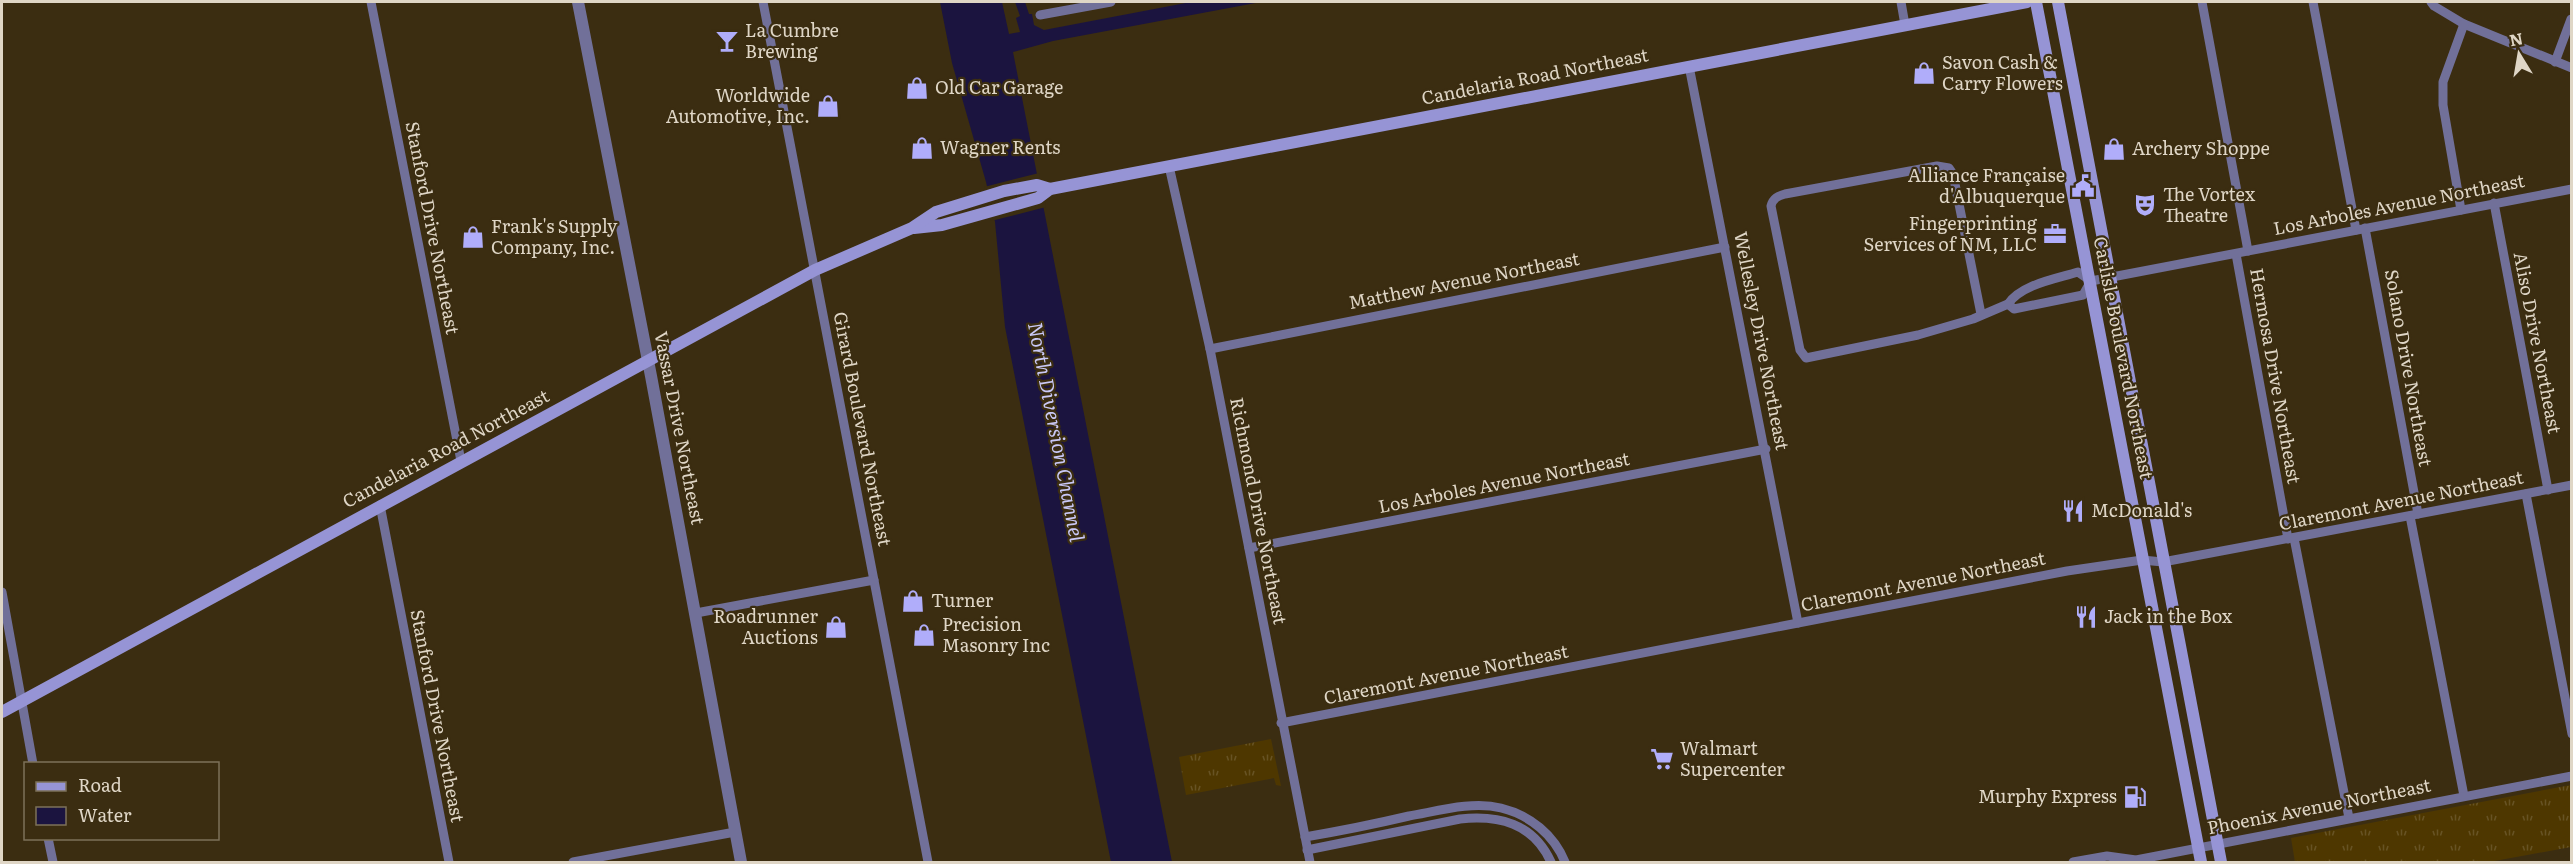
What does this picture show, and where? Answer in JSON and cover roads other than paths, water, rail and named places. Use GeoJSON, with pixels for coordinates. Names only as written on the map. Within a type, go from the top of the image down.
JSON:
{"type":"FeatureCollection","features":[{"type":"Feature","properties":{"kind":"main road","name":"Candelaria Road Northeast"},"geometry":{"type":"LineString","coordinates":[[912,228],[942,225],[1038,198],[1050,189],[2027,2]]}},
{"type":"Feature","properties":{"kind":"main road","name":"Carlisle Boulevard Northeast"},"geometry":{"type":"LineString","coordinates":[[2036,2],[2201,862]]}},
{"type":"Feature","properties":{"kind":"main road","name":"Carlisle Boulevard Northeast"},"geometry":{"type":"LineString","coordinates":[[2058,2],[2222,862]]}},
{"type":"Feature","properties":{"kind":"main road","name":"Candelaria Road Northeast"},"geometry":{"type":"LineString","coordinates":[[2,712],[815,270],[912,228],[936,212],[1037,185],[1050,189]]}},
{"type":"Feature","properties":{"kind":"main road"},"geometry":{"type":"LineString","coordinates":[[2167,689],[2181,696],[2192,753],[2204,770]]}},
{"type":"Feature","properties":{"kind":"street","name":"Stanford Drive Northeast"},"geometry":{"type":"LineString","coordinates":[[371,2],[461,461]]}},
{"type":"Feature","properties":{"kind":"street","name":"Vassar Drive Northeast"},"geometry":{"type":"LineString","coordinates":[[578,2],[696,613],[741,862]]}},
{"type":"Feature","properties":{"kind":"street","name":"Girard Boulevard Northeast"},"geometry":{"type":"LineString","coordinates":[[763,2],[928,862]]}},
{"type":"Feature","properties":{"kind":"street"},"geometry":{"type":"LineString","coordinates":[[1040,15],[1111,2]]}},
{"type":"Feature","properties":{"kind":"street"},"geometry":{"type":"LineString","coordinates":[[1901,2],[1905,25]]}},
{"type":"Feature","properties":{"kind":"street","name":"Hermosa Drive Northeast"},"geometry":{"type":"LineString","coordinates":[[2202,2],[2248,251]]}},
{"type":"Feature","properties":{"kind":"street","name":"Solano Drive Northeast"},"geometry":{"type":"LineString","coordinates":[[2313,2],[2361,229],[2464,796]]}},
{"type":"Feature","properties":{"kind":"street"},"geometry":{"type":"LineString","coordinates":[[2431,2],[2464,24],[2571,68]]}},
{"type":"Feature","properties":{"kind":"street"},"geometry":{"type":"LineString","coordinates":[[2555,62],[2571,19]]}},
{"type":"Feature","properties":{"kind":"street"},"geometry":{"type":"LineString","coordinates":[[2462,210],[2443,105],[2443,82],[2464,24]]}},
{"type":"Feature","properties":{"kind":"street","name":"Wellesley Drive Northeast"},"geometry":{"type":"LineString","coordinates":[[1689,66],[1766,449],[1798,623]]}},
{"type":"Feature","properties":{"kind":"street","name":"Richmond Drive Northeast"},"geometry":{"type":"LineString","coordinates":[[1169,166],[1210,349],[1281,723],[1310,862]]}},
{"type":"Feature","properties":{"kind":"street"},"geometry":{"type":"LineString","coordinates":[[1981,314],[1953,174],[1949,168],[1937,166],[1796,192],[1777,197],[1772,201],[1771,206],[1800,350],[1806,358],[1918,335],[1973,320],[1981,314],[2008,304],[2014,296],[2027,290],[2078,272],[2091,281],[2083,295],[2014,309],[2008,304]]}},
{"type":"Feature","properties":{"kind":"street","name":"Los Arboles Avenue Northeast"},"geometry":{"type":"LineString","coordinates":[[2091,281],[2571,189]]}},
{"type":"Feature","properties":{"kind":"street","name":"Aliso Drive Northeast"},"geometry":{"type":"LineString","coordinates":[[2494,203],[2548,490]]}},
{"type":"Feature","properties":{"kind":"street","name":"Matthew Avenue Northeast"},"geometry":{"type":"LineString","coordinates":[[1210,349],[1725,247]]}},
{"type":"Feature","properties":{"kind":"street","name":"Hermosa Drive Northeast"},"geometry":{"type":"LineString","coordinates":[[2236,254],[2291,539],[2349,818]]}},
{"type":"Feature","properties":{"kind":"street","name":"Los Arboles Avenue Northeast"},"geometry":{"type":"LineString","coordinates":[[1249,548],[1766,449]]}},
{"type":"Feature","properties":{"kind":"street","name":"Claremont Avenue Northeast"},"geometry":{"type":"LineString","coordinates":[[1281,723],[2067,571],[2142,560],[2163,562],[2571,485]]}},
{"type":"Feature","properties":{"kind":"street"},"geometry":{"type":"LineString","coordinates":[[2526,494],[2571,734]]}},
{"type":"Feature","properties":{"kind":"street","name":"Stanford Drive Northeast"},"geometry":{"type":"LineString","coordinates":[[380,506],[449,862]]}},
{"type":"Feature","properties":{"kind":"street"},"geometry":{"type":"LineString","coordinates":[[696,613],[874,580]]}},
{"type":"Feature","properties":{"kind":"street"},"geometry":{"type":"LineString","coordinates":[[2,592],[33,762]]}},
{"type":"Feature","properties":{"kind":"street","name":"Phoenix Avenue Northeast"},"geometry":{"type":"LineString","coordinates":[[2073,862],[2107,856],[2136,860],[2571,776]]}},
{"type":"Feature","properties":{"kind":"street"},"geometry":{"type":"LineString","coordinates":[[1305,837],[1447,809],[1483,806],[1502,808],[1529,819],[1547,833],[1565,862]]}},
{"type":"Feature","properties":{"kind":"street"},"geometry":{"type":"LineString","coordinates":[[1307,850],[1460,819],[1484,817],[1512,824],[1536,840],[1551,862]]}},
{"type":"Feature","properties":{"kind":"street"},"geometry":{"type":"LineString","coordinates":[[573,862],[735,832]]}},
{"type":"Feature","properties":{"kind":"street"},"geometry":{"type":"LineString","coordinates":[[48,840],[52,862]]}},
{"type":"Feature","properties":{"kind":"water","name":"North Diversion Channel"},"geometry":{"type":"Polygon","coordinates":[[[940,2],[1002,2],[1009,34],[1020,32],[1016,18],[1020,16],[1015,2],[1025,2],[1029,14],[1032,14],[1034,25],[1044,30],[1191,2],[1261,2],[1053,41],[1013,52],[1172,862],[1111,862],[1005,327],[995,222],[952,63],[940,2]]]}},
{"type":"Feature","properties":{"kind":"place","name":"La Cumbre Brewing"},"geometry":{"type":"Point","coordinates":[727,41]}},
{"type":"Feature","properties":{"kind":"place","name":"Savon Cash & Carry Flowers"},"geometry":{"type":"Point","coordinates":[1924,73]}},
{"type":"Feature","properties":{"kind":"place","name":"Old Car Garage"},"geometry":{"type":"Point","coordinates":[917,88]}},
{"type":"Feature","properties":{"kind":"place","name":"Worldwide Automotive, Inc."},"geometry":{"type":"Point","coordinates":[828,106]}},
{"type":"Feature","properties":{"kind":"place","name":"Wagner Rents"},"geometry":{"type":"Point","coordinates":[922,148]}},
{"type":"Feature","properties":{"kind":"place","name":"Archery Shoppe"},"geometry":{"type":"Point","coordinates":[2114,149]}},
{"type":"Feature","properties":{"kind":"place","name":"Alliance Française d'Albuquerque"},"geometry":{"type":"Point","coordinates":[2083,186]}},
{"type":"Feature","properties":{"kind":"place","name":"The Vortex Theatre"},"geometry":{"type":"Point","coordinates":[2145,205]}},
{"type":"Feature","properties":{"kind":"place","name":"Fingerprinting Services of NM, LLC"},"geometry":{"type":"Point","coordinates":[2055,234]}},
{"type":"Feature","properties":{"kind":"place","name":"Frank's Supply Company, Inc."},"geometry":{"type":"Point","coordinates":[473,237]}},
{"type":"Feature","properties":{"kind":"place","name":"McDonald's"},"geometry":{"type":"Point","coordinates":[2073,511]}},
{"type":"Feature","properties":{"kind":"place","name":"Turner"},"geometry":{"type":"Point","coordinates":[913,601]}},
{"type":"Feature","properties":{"kind":"place","name":"Jack in the Box"},"geometry":{"type":"Point","coordinates":[2086,617]}},
{"type":"Feature","properties":{"kind":"place","name":"Roadrunner Auctions"},"geometry":{"type":"Point","coordinates":[836,627]}},
{"type":"Feature","properties":{"kind":"place","name":"Precision Masonry Inc"},"geometry":{"type":"Point","coordinates":[924,635]}},
{"type":"Feature","properties":{"kind":"place","name":"Walmart Supercenter"},"geometry":{"type":"Point","coordinates":[1662,759]}},
{"type":"Feature","properties":{"kind":"place","name":"Murphy Express"},"geometry":{"type":"Point","coordinates":[2135,797]}}]}
